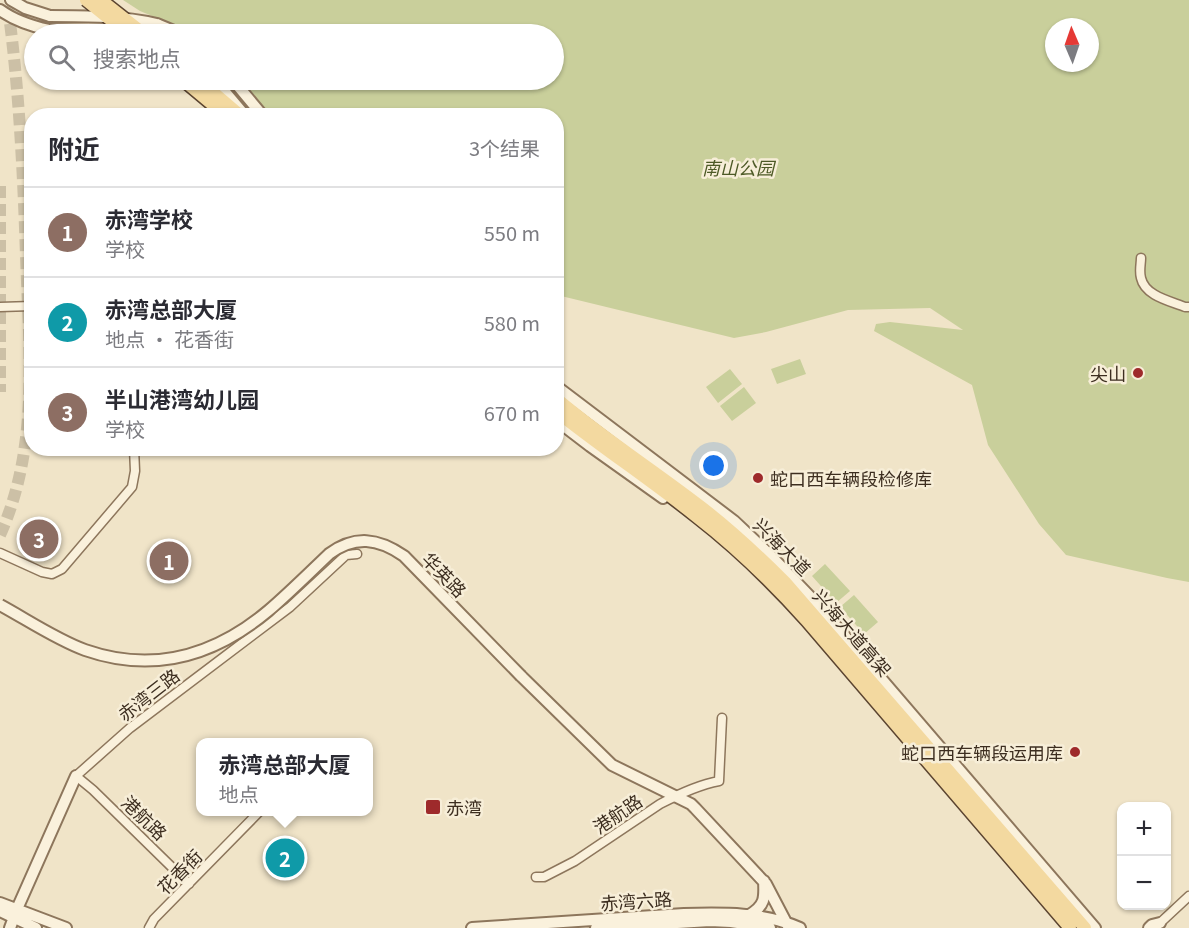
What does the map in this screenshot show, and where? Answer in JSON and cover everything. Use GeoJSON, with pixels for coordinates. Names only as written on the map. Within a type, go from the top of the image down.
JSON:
{"type":"FeatureCollection","features":[{"type":"Feature","properties":{"kind":"main road"},"geometry":{"type":"LineString","coordinates":[[86,0],[116,24]]}},
{"type":"Feature","properties":{"kind":"main road"},"geometry":{"type":"LineString","coordinates":[[101,0],[131,24]]}},
{"type":"Feature","properties":{"kind":"main road"},"geometry":{"type":"LineString","coordinates":[[195,90],[216,108]]}},
{"type":"Feature","properties":{"kind":"main road"},"geometry":{"type":"LineString","coordinates":[[211,90],[233,108]]}},
{"type":"Feature","properties":{"kind":"main road","name":"兴海大道高架"},"geometry":{"type":"LineString","coordinates":[[564,404],[701,507],[739,538],[785,582],[1092,927]]}},
{"type":"Feature","properties":{"kind":"main road","name":"兴海大道高架"},"geometry":{"type":"LineString","coordinates":[[564,417],[697,517],[771,583],[807,621],[1070,928]]}},
{"type":"Feature","properties":{"kind":"street"},"geometry":{"type":"LineString","coordinates":[[11,0],[50,16],[114,17],[158,24]]}},
{"type":"Feature","properties":{"kind":"street"},"geometry":{"type":"LineString","coordinates":[[0,10],[25,24]]}},
{"type":"Feature","properties":{"kind":"street"},"geometry":{"type":"LineString","coordinates":[[223,90],[237,108]]}},
{"type":"Feature","properties":{"kind":"street"},"geometry":{"type":"LineString","coordinates":[[241,90],[256,108]]}},
{"type":"Feature","properties":{"kind":"street"},"geometry":{"type":"LineString","coordinates":[[1142,258],[1141,280],[1147,290],[1161,298],[1189,307]]}},
{"type":"Feature","properties":{"kind":"street"},"geometry":{"type":"LineString","coordinates":[[0,307],[24,306]]}},
{"type":"Feature","properties":{"kind":"street","name":"兴海大道"},"geometry":{"type":"LineString","coordinates":[[564,392],[734,521],[771,556],[818,605],[1092,927]]}},
{"type":"Feature","properties":{"kind":"street"},"geometry":{"type":"LineString","coordinates":[[564,426],[719,541],[754,573],[803,624],[1063,928]]}},
{"type":"Feature","properties":{"kind":"street"},"geometry":{"type":"LineString","coordinates":[[0,553],[42,572],[52,574],[62,569],[132,487],[134,456]]}},
{"type":"Feature","properties":{"kind":"street","name":"华英路"},"geometry":{"type":"LineString","coordinates":[[0,605],[83,649],[128,660],[165,660],[207,650],[230,638],[268,611],[339,547],[348,543],[369,541],[386,545],[404,556],[612,765],[691,804],[764,881],[788,926]]}},
{"type":"Feature","properties":{"kind":"street","name":"赤湾三路"},"geometry":{"type":"LineString","coordinates":[[4,928],[76,776],[130,728],[290,608],[346,555],[357,555]]}},
{"type":"Feature","properties":{"kind":"street","name":"港航路"},"geometry":{"type":"LineString","coordinates":[[536,877],[544,877],[575,861],[675,796],[718,781],[722,718]]}},
{"type":"Feature","properties":{"kind":"street","name":"港航路"},"geometry":{"type":"LineString","coordinates":[[76,776],[189,884]]}},
{"type":"Feature","properties":{"kind":"street","name":"花香街"},"geometry":{"type":"LineString","coordinates":[[149,928],[154,919],[255,816]]}},
{"type":"Feature","properties":{"kind":"street"},"geometry":{"type":"LineString","coordinates":[[749,915],[762,904],[764,881]]}},
{"type":"Feature","properties":{"kind":"street"},"geometry":{"type":"LineString","coordinates":[[1149,928],[1152,925],[1161,926],[1189,896]]}},
{"type":"Feature","properties":{"kind":"street"},"geometry":{"type":"LineString","coordinates":[[0,903],[10,916],[36,928]]}},
{"type":"Feature","properties":{"kind":"street","name":"赤湾六路"},"geometry":{"type":"LineString","coordinates":[[472,928],[726,913],[749,915],[800,928]]}},
{"type":"Feature","properties":{"kind":"street"},"geometry":{"type":"LineString","coordinates":[[10,916],[66,928]]}},
{"type":"Feature","properties":{"kind":"street","name":"赤湾六路"},"geometry":{"type":"LineString","coordinates":[[596,928],[710,921],[770,928]]}},
{"type":"Feature","properties":{"kind":"green space","name":"南山公园"},"geometry":{"type":"Polygon","coordinates":[[[123,0],[1189,0],[1189,582],[1066,555],[1039,524],[988,445],[972,385],[874,331],[876,324],[890,322],[963,330],[930,308],[848,310],[766,332],[734,338],[564,297],[564,108],[265,108],[250,90],[564,90],[564,24],[172,24],[140,11],[123,0]]]}},
{"type":"Feature","properties":{"kind":"green space"},"geometry":{"type":"Polygon","coordinates":[[[800,359],[806,374],[777,384],[771,369],[800,359]]]}},
{"type":"Feature","properties":{"kind":"green space"},"geometry":{"type":"Polygon","coordinates":[[[730,369],[742,384],[718,403],[706,387],[730,369]]]}},
{"type":"Feature","properties":{"kind":"green space"},"geometry":{"type":"Polygon","coordinates":[[[744,387],[756,403],[732,421],[720,406],[744,387]]]}},
{"type":"Feature","properties":{"kind":"green space"},"geometry":{"type":"Polygon","coordinates":[[[825,564],[850,591],[836,603],[812,576],[825,564]]]}},
{"type":"Feature","properties":{"kind":"green space"},"geometry":{"type":"Polygon","coordinates":[[[854,595],[878,622],[864,634],[840,607],[854,595]]]}},
{"type":"Feature","properties":{"kind":"tunnel"},"geometry":{"type":"LineString","coordinates":[[7,0],[15,64],[24,204]]}},
{"type":"Feature","properties":{"kind":"tunnel"},"geometry":{"type":"LineString","coordinates":[[0,186],[0,392]]}},
{"type":"Feature","properties":{"kind":"tunnel"},"geometry":{"type":"LineString","coordinates":[[0,535],[13,501],[24,450]]}},
{"type":"Feature","properties":{"kind":"place","name":"尖山"},"geometry":{"type":"Point","coordinates":[1138,373]}},
{"type":"Feature","properties":{"kind":"place","name":"蛇口西车辆段检修库"},"geometry":{"type":"Point","coordinates":[758,478]}},
{"type":"Feature","properties":{"kind":"place","name":"半山港湾幼儿园"},"geometry":{"type":"Point","coordinates":[39,539]}},
{"type":"Feature","properties":{"kind":"place","name":"赤湾学校"},"geometry":{"type":"Point","coordinates":[169,561]}},
{"type":"Feature","properties":{"kind":"place","name":"蛇口西车辆段运用库"},"geometry":{"type":"Point","coordinates":[1075,752]}},
{"type":"Feature","properties":{"kind":"place","name":"赤湾"},"geometry":{"type":"Point","coordinates":[433,807]}},
{"type":"Feature","properties":{"kind":"place","name":"赤湾总部大厦"},"geometry":{"type":"Point","coordinates":[285,858]}}]}
